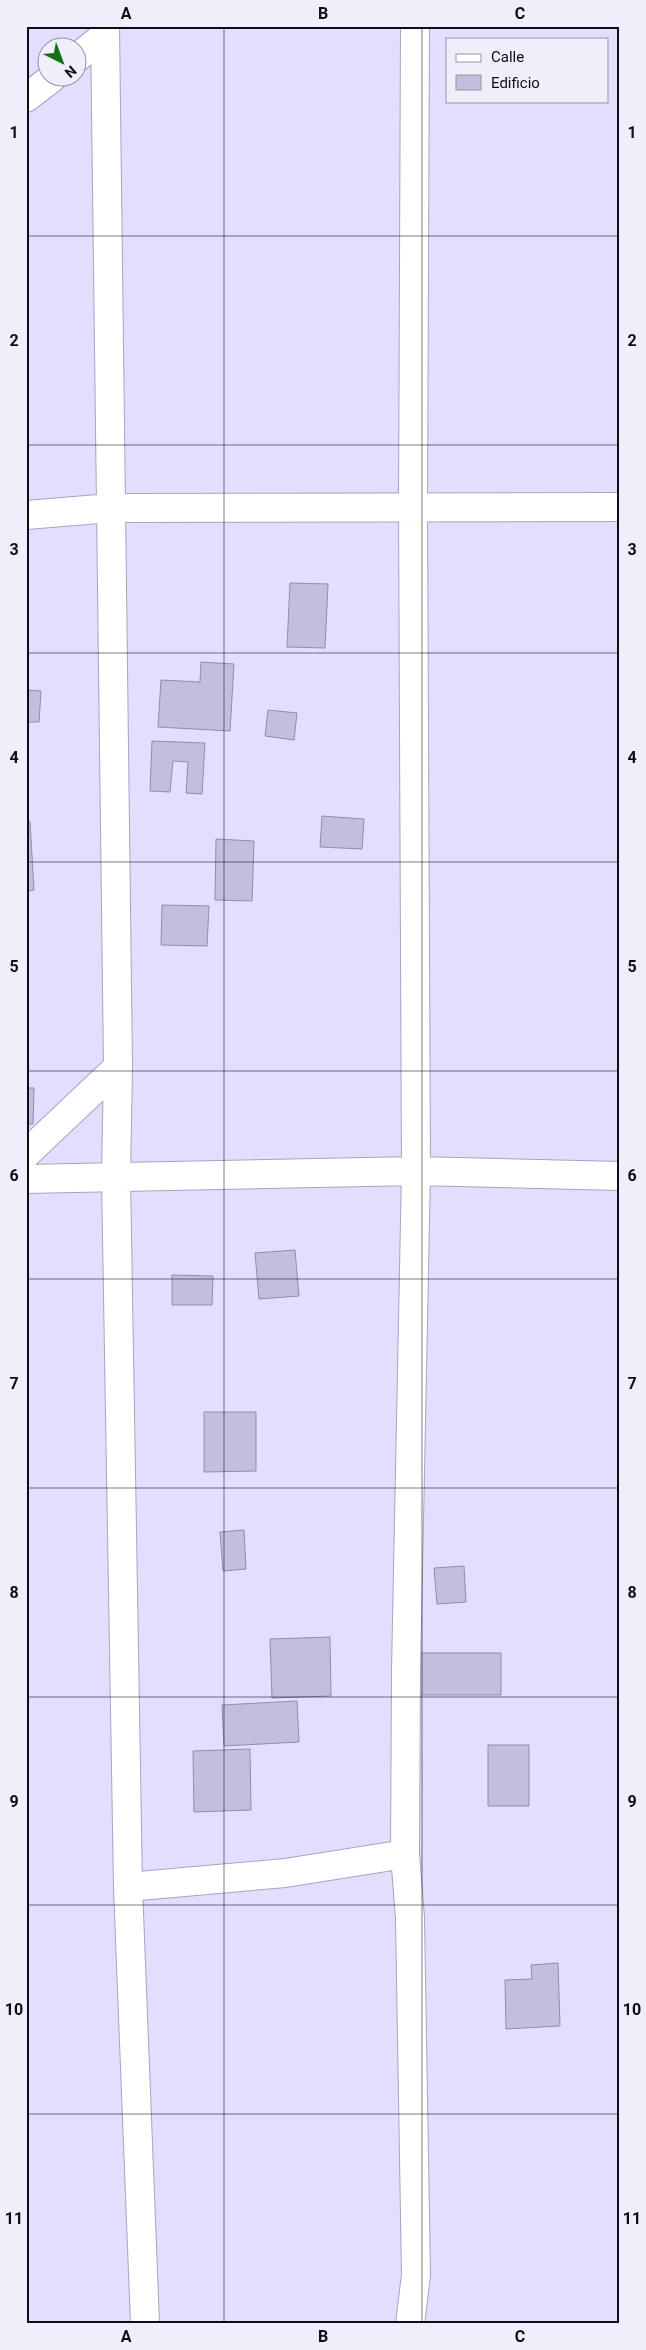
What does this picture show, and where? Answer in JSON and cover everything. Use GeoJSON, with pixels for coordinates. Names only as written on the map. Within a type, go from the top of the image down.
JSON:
{"type":"FeatureCollection","features":[{"type":"Feature","properties":{"kind":"street"},"geometry":{"type":"LineString","coordinates":[[410,2324],[416,2276],[410,1918],[405,1854],[406,1671],[416,1171],[413,507],[415,26]]}},
{"type":"Feature","properties":{"kind":"street"},"geometry":{"type":"LineString","coordinates":[[88,47],[105,31]]}},
{"type":"Feature","properties":{"kind":"street"},"geometry":{"type":"LineString","coordinates":[[105,31],[118,1066],[116,1176],[128,1887],[145,2324]]}},
{"type":"Feature","properties":{"kind":"street"},"geometry":{"type":"LineString","coordinates":[[26,98],[39,88]]}},
{"type":"Feature","properties":{"kind":"street"},"geometry":{"type":"LineString","coordinates":[[26,515],[111,508],[620,507]]}},
{"type":"Feature","properties":{"kind":"street"},"geometry":{"type":"LineString","coordinates":[[26,1154],[118,1066]]}},
{"type":"Feature","properties":{"kind":"street"},"geometry":{"type":"LineString","coordinates":[[26,1179],[416,1171],[620,1176]]}},
{"type":"Feature","properties":{"kind":"street"},"geometry":{"type":"LineString","coordinates":[[128,1887],[285,1873],[405,1854]]}},
{"type":"Feature","properties":{"kind":"building"},"geometry":{"type":"Polygon","coordinates":[[[290,583],[328,584],[325,648],[287,647],[290,583]]]}},
{"type":"Feature","properties":{"kind":"building"},"geometry":{"type":"Polygon","coordinates":[[[201,662],[234,664],[230,731],[158,727],[161,680],[200,682],[201,662]]]}},
{"type":"Feature","properties":{"kind":"building"},"geometry":{"type":"Polygon","coordinates":[[[26,690],[41,691],[39,722],[26,722],[26,690]]]}},
{"type":"Feature","properties":{"kind":"building"},"geometry":{"type":"Polygon","coordinates":[[[268,710],[297,713],[294,740],[265,736],[268,710]]]}},
{"type":"Feature","properties":{"kind":"building"},"geometry":{"type":"Polygon","coordinates":[[[152,741],[205,743],[202,794],[186,793],[188,762],[173,761],[170,792],[150,791],[152,741]]]}},
{"type":"Feature","properties":{"kind":"building"},"geometry":{"type":"Polygon","coordinates":[[[322,816],[364,819],[362,849],[320,847],[322,816]]]}},
{"type":"Feature","properties":{"kind":"building"},"geometry":{"type":"Polygon","coordinates":[[[26,822],[30,822],[34,890],[26,891],[26,822]]]}},
{"type":"Feature","properties":{"kind":"building"},"geometry":{"type":"Polygon","coordinates":[[[216,839],[254,841],[252,901],[215,900],[216,839]]]}},
{"type":"Feature","properties":{"kind":"building"},"geometry":{"type":"Polygon","coordinates":[[[162,905],[209,906],[207,946],[161,945],[162,905]]]}},
{"type":"Feature","properties":{"kind":"building"},"geometry":{"type":"Polygon","coordinates":[[[26,1088],[34,1088],[33,1124],[26,1124],[26,1088]]]}},
{"type":"Feature","properties":{"kind":"building"},"geometry":{"type":"Polygon","coordinates":[[[295,1250],[299,1296],[259,1299],[255,1253],[295,1250]]]}},
{"type":"Feature","properties":{"kind":"building"},"geometry":{"type":"Polygon","coordinates":[[[172,1275],[213,1276],[212,1305],[172,1305],[172,1275]]]}},
{"type":"Feature","properties":{"kind":"building"},"geometry":{"type":"Polygon","coordinates":[[[204,1412],[256,1412],[256,1471],[204,1472],[204,1412]]]}},
{"type":"Feature","properties":{"kind":"building"},"geometry":{"type":"Polygon","coordinates":[[[244,1530],[246,1569],[223,1571],[220,1532],[244,1530]]]}},
{"type":"Feature","properties":{"kind":"building"},"geometry":{"type":"Polygon","coordinates":[[[464,1566],[466,1602],[437,1604],[434,1568],[464,1566]]]}},
{"type":"Feature","properties":{"kind":"building"},"geometry":{"type":"Polygon","coordinates":[[[330,1637],[331,1696],[272,1698],[270,1639],[330,1637]]]}},
{"type":"Feature","properties":{"kind":"building"},"geometry":{"type":"Polygon","coordinates":[[[418,1653],[501,1653],[501,1695],[417,1695],[418,1653]]]}},
{"type":"Feature","properties":{"kind":"building"},"geometry":{"type":"Polygon","coordinates":[[[297,1701],[299,1742],[224,1746],[222,1705],[297,1701]]]}},
{"type":"Feature","properties":{"kind":"building"},"geometry":{"type":"Polygon","coordinates":[[[488,1745],[529,1745],[529,1806],[488,1806],[488,1745]]]}},
{"type":"Feature","properties":{"kind":"building"},"geometry":{"type":"Polygon","coordinates":[[[250,1749],[251,1810],[194,1812],[193,1751],[250,1749]]]}},
{"type":"Feature","properties":{"kind":"building"},"geometry":{"type":"Polygon","coordinates":[[[558,1963],[560,2026],[506,2029],[505,1980],[532,1979],[531,1965],[558,1963]]]}}]}
